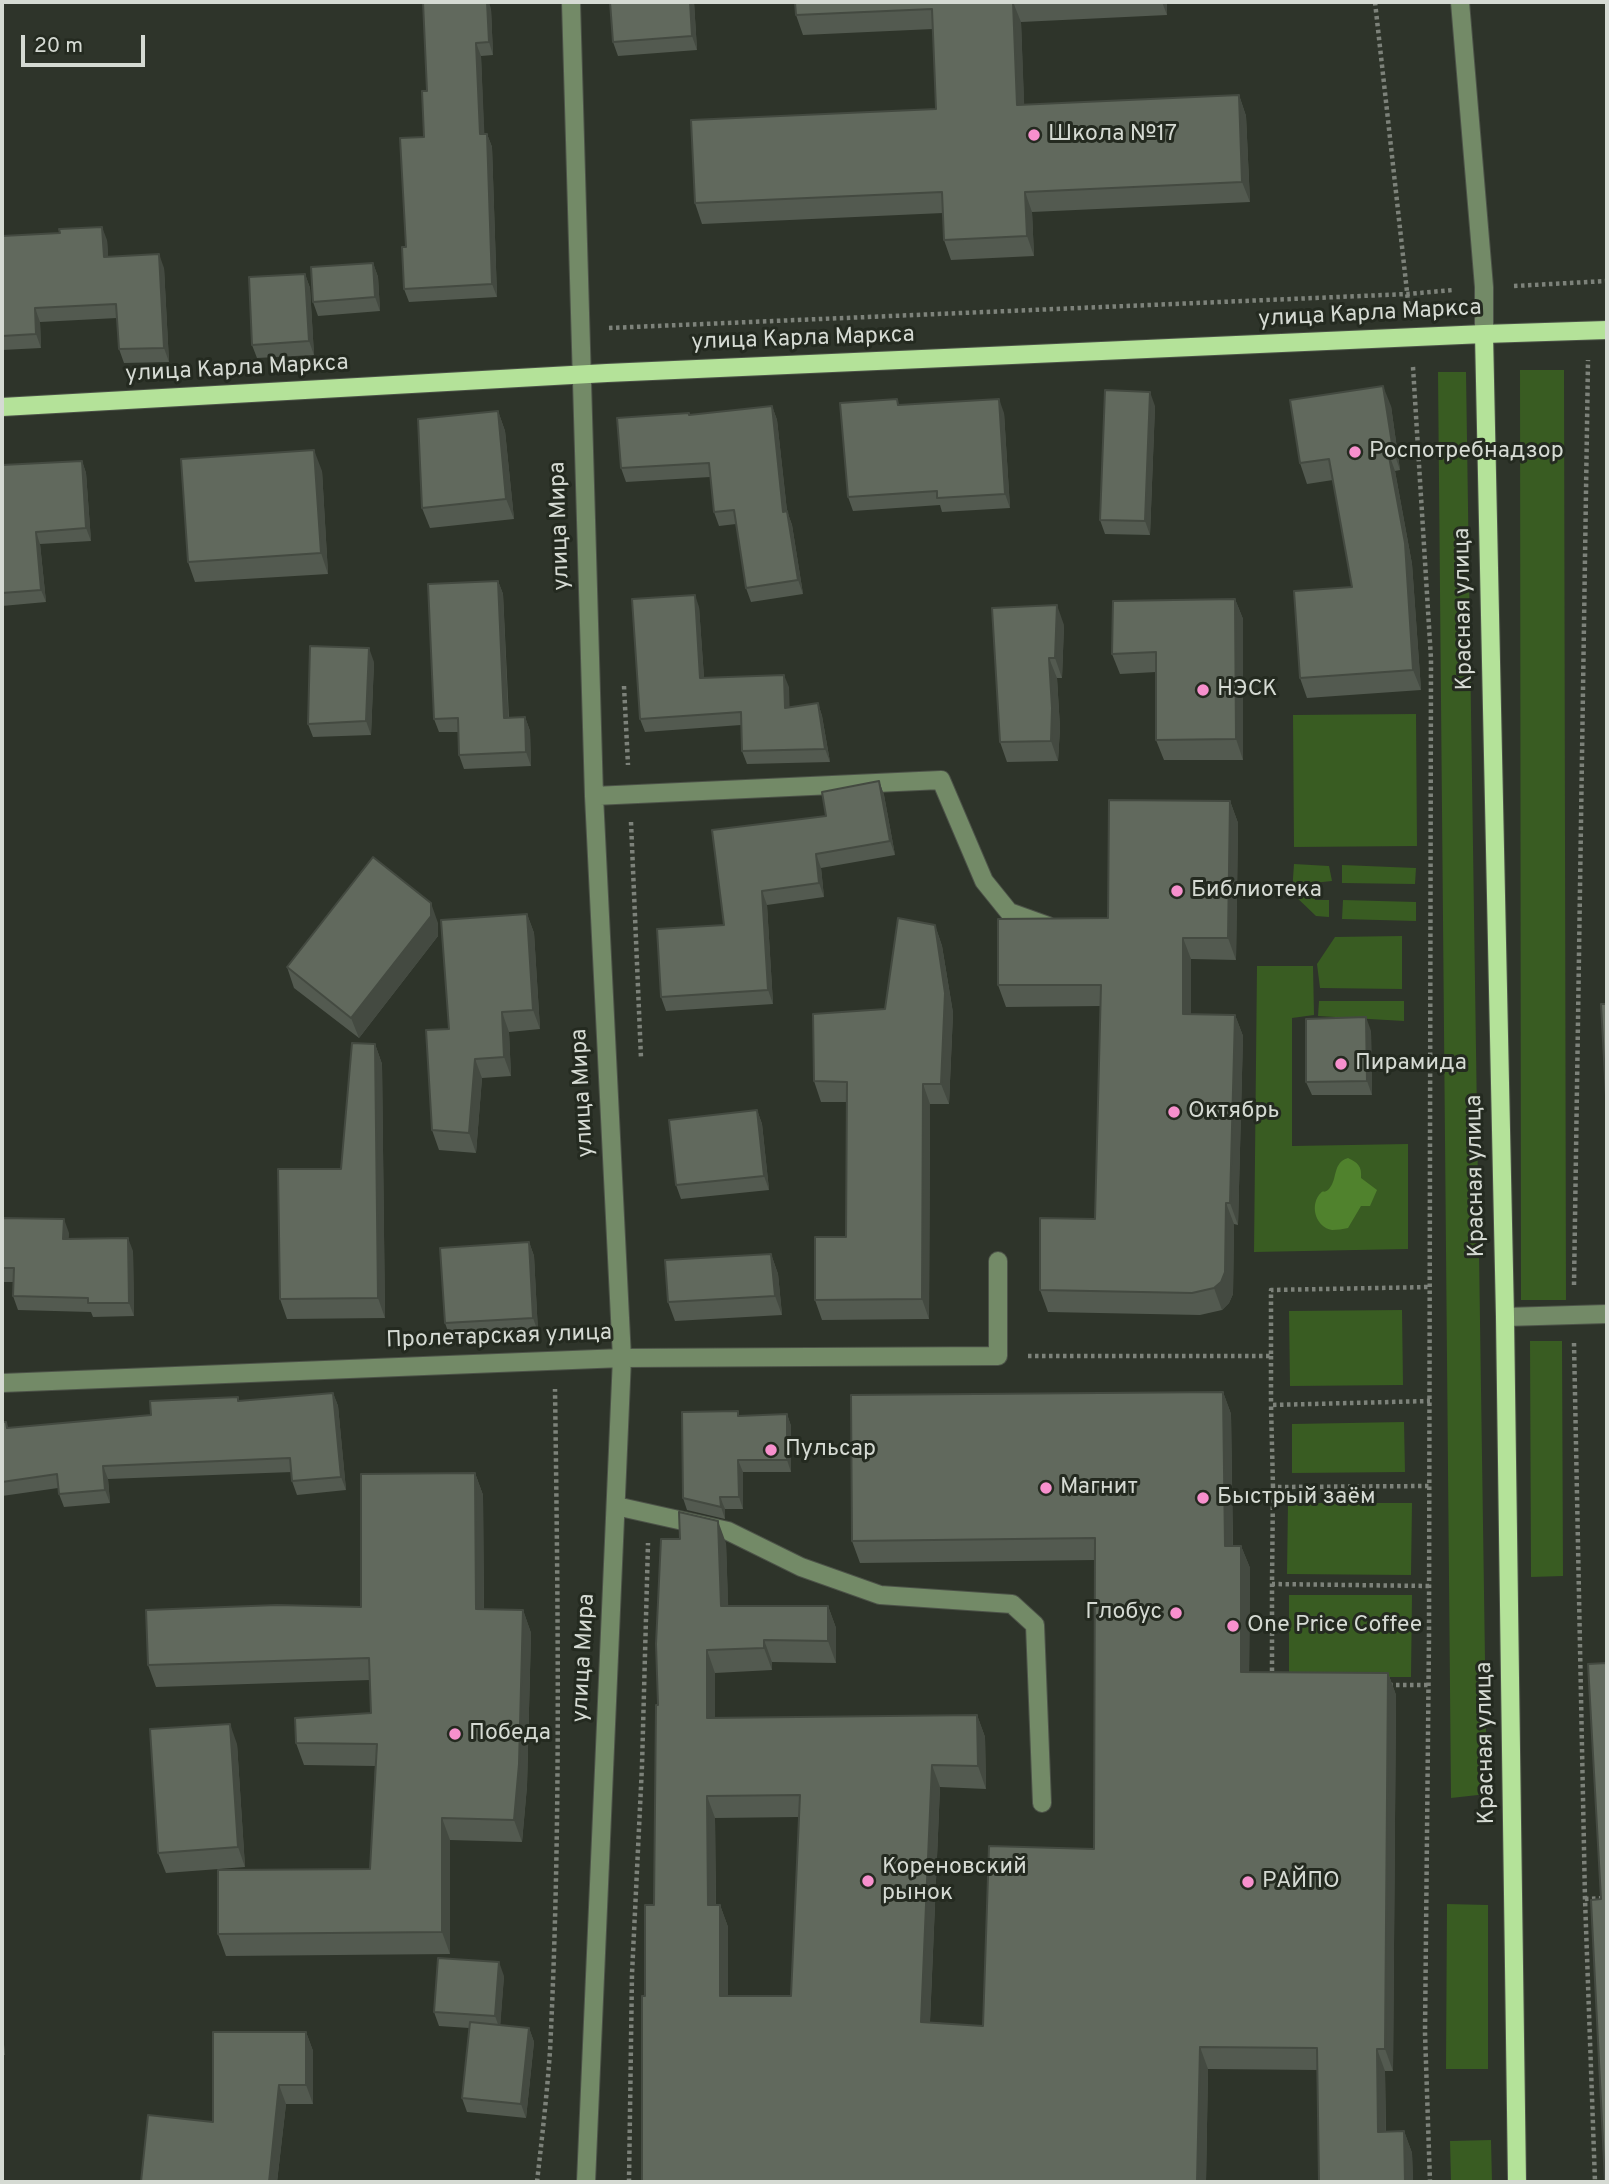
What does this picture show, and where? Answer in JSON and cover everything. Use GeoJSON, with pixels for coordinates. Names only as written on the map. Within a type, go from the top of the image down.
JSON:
{"type":"FeatureCollection","features":[{"type":"Feature","properties":{"kind":"main road","name":"улица Карла Маркса"},"geometry":{"type":"LineString","coordinates":[[2,407],[581,375],[1607,330]]}},
{"type":"Feature","properties":{"kind":"main road","name":"Красная улица"},"geometry":{"type":"LineString","coordinates":[[1484,334],[1505,1317],[1517,2182]]}},
{"type":"Feature","properties":{"kind":"street","name":"улица Мира"},"geometry":{"type":"LineString","coordinates":[[571,2],[594,796],[622,1358],[586,2182]]}},
{"type":"Feature","properties":{"kind":"street","name":"Красная улица"},"geometry":{"type":"LineString","coordinates":[[1460,2],[1484,287],[1484,334]]}},
{"type":"Feature","properties":{"kind":"street"},"geometry":{"type":"LineString","coordinates":[[594,796],[941,780],[984,881],[1009,912],[1049,927]]}},
{"type":"Feature","properties":{"kind":"street"},"geometry":{"type":"LineString","coordinates":[[998,1261],[998,1356]]}},
{"type":"Feature","properties":{"kind":"street"},"geometry":{"type":"LineString","coordinates":[[1505,1317],[1607,1314]]}},
{"type":"Feature","properties":{"kind":"street","name":"Пролетарская улица"},"geometry":{"type":"LineString","coordinates":[[2,1383],[622,1358],[998,1356]]}},
{"type":"Feature","properties":{"kind":"street"},"geometry":{"type":"LineString","coordinates":[[616,1506],[728,1531],[801,1567],[880,1595],[1012,1604],[1035,1625],[1042,1803]]}},
{"type":"Feature","properties":{"kind":"path"},"geometry":{"type":"LineString","coordinates":[[1375,2],[1408,294],[1431,659],[1429,1685],[1425,2033],[1430,2182]]}},
{"type":"Feature","properties":{"kind":"path"},"geometry":{"type":"LineString","coordinates":[[580,328],[1408,294],[1607,281]]}},
{"type":"Feature","properties":{"kind":"path"},"geometry":{"type":"LineString","coordinates":[[1588,331],[1573,1315],[1584,1899],[1595,2182]]}},
{"type":"Feature","properties":{"kind":"path"},"geometry":{"type":"LineString","coordinates":[[1272,1685],[1271,1290],[1430,1287]]}},
{"type":"Feature","properties":{"kind":"path"},"geometry":{"type":"LineString","coordinates":[[998,1356],[1271,1356]]}},
{"type":"Feature","properties":{"kind":"path"},"geometry":{"type":"LineString","coordinates":[[537,2182],[550,2054],[556,1888],[558,1591],[554,1360]]}},
{"type":"Feature","properties":{"kind":"path"},"geometry":{"type":"LineString","coordinates":[[1271,1405],[1430,1401]]}},
{"type":"Feature","properties":{"kind":"path"},"geometry":{"type":"LineString","coordinates":[[1273,1487],[1429,1486]]}},
{"type":"Feature","properties":{"kind":"path"},"geometry":{"type":"LineString","coordinates":[[1272,1584],[1429,1586]]}},
{"type":"Feature","properties":{"kind":"path"},"geometry":{"type":"LineString","coordinates":[[1376,1685],[1429,1685]]}},
{"type":"Feature","properties":{"kind":"path"},"geometry":{"type":"LineString","coordinates":[[1584,1899],[1607,1898]]}},
{"type":"Feature","properties":{"kind":"shaded area"},"geometry":{"type":"Polygon","coordinates":[[[1520,370],[1564,370],[1566,1300],[1521,1300],[1520,370]]]}},
{"type":"Feature","properties":{"kind":"shaded area"},"geometry":{"type":"Polygon","coordinates":[[[1438,372],[1466,372],[1487,1794],[1451,1798],[1438,372]]]}},
{"type":"Feature","properties":{"kind":"shaded area"},"geometry":{"type":"Polygon","coordinates":[[[1416,714],[1417,846],[1294,847],[1293,715],[1416,714]]]}},
{"type":"Feature","properties":{"kind":"shaded area"},"geometry":{"type":"Polygon","coordinates":[[[1294,864],[1329,866],[1332,881],[1313,883],[1315,900],[1329,900],[1329,917],[1316,916],[1292,893],[1294,864]]]}},
{"type":"Feature","properties":{"kind":"shaded area"},"geometry":{"type":"Polygon","coordinates":[[[1342,865],[1416,868],[1415,884],[1342,883],[1342,865]]]}},
{"type":"Feature","properties":{"kind":"shaded area"},"geometry":{"type":"Polygon","coordinates":[[[1343,900],[1416,902],[1416,921],[1342,919],[1343,900]]]}},
{"type":"Feature","properties":{"kind":"shaded area"},"geometry":{"type":"Polygon","coordinates":[[[1402,936],[1402,989],[1320,988],[1317,964],[1335,937],[1402,936]]]}},
{"type":"Feature","properties":{"kind":"shaded area"},"geometry":{"type":"Polygon","coordinates":[[[1257,966],[1313,966],[1314,1015],[1292,1018],[1292,1146],[1408,1144],[1408,1249],[1254,1252],[1257,966]]]}},
{"type":"Feature","properties":{"kind":"shaded area"},"geometry":{"type":"Polygon","coordinates":[[[1319,1001],[1404,1001],[1404,1021],[1318,1016],[1319,1001]]]}},
{"type":"Feature","properties":{"kind":"shaded area"},"geometry":{"type":"Polygon","coordinates":[[[1348,1158],[1359,1165],[1361,1178],[1377,1190],[1370,1206],[1361,1206],[1348,1228],[1332,1230],[1318,1221],[1316,1200],[1322,1192],[1329,1189],[1337,1167],[1348,1158]]]}},
{"type":"Feature","properties":{"kind":"shaded area"},"geometry":{"type":"Polygon","coordinates":[[[1402,1310],[1403,1385],[1290,1386],[1289,1311],[1402,1310]]]}},
{"type":"Feature","properties":{"kind":"shaded area"},"geometry":{"type":"Polygon","coordinates":[[[1530,1341],[1562,1341],[1563,1576],[1531,1577],[1530,1341]]]}},
{"type":"Feature","properties":{"kind":"shaded area"},"geometry":{"type":"Polygon","coordinates":[[[1404,1422],[1405,1472],[1292,1473],[1292,1424],[1404,1422]]]}},
{"type":"Feature","properties":{"kind":"shaded area"},"geometry":{"type":"Polygon","coordinates":[[[1288,1503],[1412,1503],[1411,1575],[1287,1574],[1288,1503]]]}},
{"type":"Feature","properties":{"kind":"shaded area"},"geometry":{"type":"Polygon","coordinates":[[[1289,1595],[1412,1595],[1411,1677],[1289,1677],[1289,1595]]]}},
{"type":"Feature","properties":{"kind":"shaded area"},"geometry":{"type":"Polygon","coordinates":[[[1447,1904],[1488,1905],[1488,2069],[1446,2069],[1447,1904]]]}},
{"type":"Feature","properties":{"kind":"shaded area"},"geometry":{"type":"Polygon","coordinates":[[[1491,2140],[1492,2182],[1451,2182],[1450,2141],[1491,2140]]]}},
{"type":"Feature","properties":{"kind":"building"},"geometry":{"type":"Polygon","coordinates":[[[423,2],[487,2],[489,42],[476,43],[480,134],[487,134],[492,284],[404,289],[402,247],[406,247],[400,138],[424,137],[422,91],[427,91],[423,2]]]}},
{"type":"Feature","properties":{"kind":"building"},"geometry":{"type":"Polygon","coordinates":[[[610,2],[690,2],[692,36],[613,42],[610,2]]]}},
{"type":"Feature","properties":{"kind":"building","name":"Школа №17"},"geometry":{"type":"Polygon","coordinates":[[[795,2],[1013,2],[1017,105],[1239,95],[1242,182],[1025,192],[1027,236],[944,240],[942,192],[695,203],[691,120],[936,109],[932,9],[796,15],[795,2]]]}},
{"type":"Feature","properties":{"kind":"building"},"geometry":{"type":"Polygon","coordinates":[[[102,227],[104,257],[159,254],[164,348],[119,349],[116,304],[35,308],[36,334],[2,336],[2,236],[60,233],[59,229],[102,227]]]}},
{"type":"Feature","properties":{"kind":"building"},"geometry":{"type":"Polygon","coordinates":[[[373,263],[375,297],[313,302],[311,267],[373,263]]]}},
{"type":"Feature","properties":{"kind":"building"},"geometry":{"type":"Polygon","coordinates":[[[305,274],[309,341],[252,345],[249,277],[305,274]]]}},
{"type":"Feature","properties":{"kind":"building"},"geometry":{"type":"Polygon","coordinates":[[[1383,386],[1393,450],[1388,451],[1405,543],[1413,670],[1300,678],[1294,591],[1352,587],[1329,459],[1300,463],[1290,400],[1383,386]]]}},
{"type":"Feature","properties":{"kind":"building"},"geometry":{"type":"Polygon","coordinates":[[[1105,390],[1150,392],[1145,521],[1100,520],[1105,390]]]}},
{"type":"Feature","properties":{"kind":"building"},"geometry":{"type":"Polygon","coordinates":[[[897,399],[898,405],[999,399],[1005,494],[937,498],[937,491],[848,497],[840,403],[897,399]]]}},
{"type":"Feature","properties":{"kind":"building"},"geometry":{"type":"Polygon","coordinates":[[[772,406],[783,512],[787,511],[798,580],[746,588],[734,510],[714,512],[709,463],[621,468],[617,418],[689,415],[772,406]]]}},
{"type":"Feature","properties":{"kind":"building"},"geometry":{"type":"Polygon","coordinates":[[[498,411],[506,499],[422,508],[418,419],[498,411]]]}},
{"type":"Feature","properties":{"kind":"building"},"geometry":{"type":"Polygon","coordinates":[[[314,450],[321,553],[188,562],[181,459],[314,450]]]}},
{"type":"Feature","properties":{"kind":"building"},"geometry":{"type":"Polygon","coordinates":[[[82,461],[86,528],[36,532],[41,590],[2,593],[2,465],[82,461]]]}},
{"type":"Feature","properties":{"kind":"building"},"geometry":{"type":"Polygon","coordinates":[[[498,581],[504,718],[525,717],[526,752],[459,755],[458,718],[434,719],[428,584],[498,581]]]}},
{"type":"Feature","properties":{"kind":"building"},"geometry":{"type":"Polygon","coordinates":[[[695,595],[700,678],[784,675],[785,708],[818,703],[825,749],[742,751],[741,712],[640,719],[632,599],[695,595]]]}},
{"type":"Feature","properties":{"kind":"building","name":"НЭСК"},"geometry":{"type":"Polygon","coordinates":[[[1235,599],[1236,739],[1156,740],[1156,652],[1112,654],[1113,601],[1235,599]]]}},
{"type":"Feature","properties":{"kind":"building"},"geometry":{"type":"Polygon","coordinates":[[[1057,605],[1055,658],[1049,658],[1051,741],[1000,742],[992,608],[1057,605]]]}},
{"type":"Feature","properties":{"kind":"building"},"geometry":{"type":"Polygon","coordinates":[[[310,646],[369,648],[366,721],[308,724],[310,646]]]}},
{"type":"Feature","properties":{"kind":"building"},"geometry":{"type":"Polygon","coordinates":[[[879,781],[890,841],[816,854],[819,883],[762,891],[768,990],[661,997],[657,929],[724,925],[712,830],[826,816],[822,792],[879,781]]]}},
{"type":"Feature","properties":{"kind":"building"},"geometry":{"type":"Polygon","coordinates":[[[1109,800],[1230,801],[1228,938],[1183,938],[1183,1014],[1235,1015],[1230,1203],[1226,1203],[1225,1272],[1221,1282],[1214,1288],[1192,1293],[1040,1290],[1040,1218],[1095,1219],[1101,985],[998,985],[998,919],[1108,918],[1109,800]]]}},
{"type":"Feature","properties":{"kind":"building"},"geometry":{"type":"Polygon","coordinates":[[[373,857],[431,903],[431,916],[351,1018],[287,967],[373,857]]]}},
{"type":"Feature","properties":{"kind":"building"},"geometry":{"type":"Polygon","coordinates":[[[527,914],[533,1010],[502,1012],[504,1057],[475,1059],[469,1133],[432,1130],[426,1030],[449,1029],[441,920],[527,914]]]}},
{"type":"Feature","properties":{"kind":"building"},"geometry":{"type":"Polygon","coordinates":[[[898,918],[935,925],[945,993],[941,1084],[923,1084],[922,1299],[815,1300],[815,1237],[846,1237],[847,1082],[814,1081],[813,1014],[885,1009],[898,918]]]}},
{"type":"Feature","properties":{"kind":"building"},"geometry":{"type":"Polygon","coordinates":[[[1601,1004],[1607,1004],[1607,1115],[1601,1004]]]}},
{"type":"Feature","properties":{"kind":"building","name":"Пирамида"},"geometry":{"type":"Polygon","coordinates":[[[1366,1017],[1367,1081],[1306,1082],[1306,1019],[1366,1017]]]}},
{"type":"Feature","properties":{"kind":"building"},"geometry":{"type":"Polygon","coordinates":[[[352,1043],[375,1044],[378,1298],[280,1299],[278,1169],[341,1169],[352,1043]]]}},
{"type":"Feature","properties":{"kind":"building"},"geometry":{"type":"Polygon","coordinates":[[[757,1110],[764,1176],[676,1185],[669,1120],[757,1110]]]}},
{"type":"Feature","properties":{"kind":"building"},"geometry":{"type":"Polygon","coordinates":[[[2,1218],[64,1219],[63,1239],[128,1238],[129,1303],[88,1303],[88,1298],[13,1296],[14,1268],[2,1268],[2,1218]]]}},
{"type":"Feature","properties":{"kind":"building"},"geometry":{"type":"Polygon","coordinates":[[[529,1242],[533,1318],[445,1323],[440,1248],[529,1242]]]}},
{"type":"Feature","properties":{"kind":"building"},"geometry":{"type":"Polygon","coordinates":[[[771,1254],[775,1296],[668,1302],[665,1260],[771,1254]]]}},
{"type":"Feature","properties":{"kind":"building"},"geometry":{"type":"Polygon","coordinates":[[[1223,1392],[1225,1546],[1241,1546],[1241,1672],[1388,1673],[1385,2049],[1377,2049],[1378,2132],[1404,2131],[1405,2182],[1319,2182],[1317,2048],[1200,2047],[1197,2182],[642,2182],[642,1996],[645,1996],[645,1905],[654,1905],[658,1705],[656,1644],[661,1539],[680,1539],[679,1512],[718,1521],[721,1606],[828,1606],[828,1641],[764,1640],[764,1648],[707,1650],[707,1718],[977,1715],[978,1766],[932,1765],[921,2022],[983,2026],[989,1846],[1094,1849],[1095,1538],[852,1541],[851,1395],[1223,1392]],[[800,1795],[707,1796],[708,1905],[720,1905],[720,1996],[791,1996],[800,1795]]]}},
{"type":"Feature","properties":{"kind":"building"},"geometry":{"type":"Polygon","coordinates":[[[333,1393],[341,1477],[292,1481],[290,1458],[103,1466],[105,1490],[59,1494],[57,1474],[2,1482],[2,1422],[6,1422],[7,1428],[151,1415],[150,1401],[238,1397],[238,1401],[333,1393]]]}},
{"type":"Feature","properties":{"kind":"building"},"geometry":{"type":"Polygon","coordinates":[[[738,1411],[738,1416],[787,1414],[787,1460],[738,1460],[739,1497],[720,1497],[721,1507],[683,1498],[682,1412],[738,1411]]]}},
{"type":"Feature","properties":{"kind":"building"},"geometry":{"type":"Polygon","coordinates":[[[475,1473],[476,1609],[523,1610],[519,1764],[514,1820],[442,1818],[442,1932],[218,1934],[218,1870],[370,1869],[377,1744],[296,1743],[295,1718],[371,1713],[369,1658],[148,1665],[146,1610],[277,1605],[361,1607],[361,1474],[475,1473]]]}},
{"type":"Feature","properties":{"kind":"building"},"geometry":{"type":"Polygon","coordinates":[[[1607,1663],[1605,2182],[1591,1900],[1601,1899],[1588,1664],[1607,1663]]]}},
{"type":"Feature","properties":{"kind":"building"},"geometry":{"type":"Polygon","coordinates":[[[230,1724],[238,1847],[158,1853],[150,1729],[230,1724]]]}},
{"type":"Feature","properties":{"kind":"building"},"geometry":{"type":"Polygon","coordinates":[[[438,1958],[499,1962],[495,2016],[434,2012],[438,1958]]]}},
{"type":"Feature","properties":{"kind":"building"},"geometry":{"type":"Polygon","coordinates":[[[470,2022],[529,2028],[521,2104],[462,2098],[470,2022]]]}},
{"type":"Feature","properties":{"kind":"building"},"geometry":{"type":"Polygon","coordinates":[[[213,2032],[306,2032],[306,2085],[279,2085],[269,2182],[141,2182],[148,2115],[213,2122],[213,2032]]]}},
{"type":"Feature","properties":{"kind":"place","name":"Школа №17"},"geometry":{"type":"Point","coordinates":[1034,135]}},
{"type":"Feature","properties":{"kind":"place","name":"Роспотребнадзор"},"geometry":{"type":"Point","coordinates":[1355,452]}},
{"type":"Feature","properties":{"kind":"place","name":"НЭСК"},"geometry":{"type":"Point","coordinates":[1203,690]}},
{"type":"Feature","properties":{"kind":"place","name":"Библиотека"},"geometry":{"type":"Point","coordinates":[1177,891]}},
{"type":"Feature","properties":{"kind":"place","name":"Пирамида"},"geometry":{"type":"Point","coordinates":[1341,1064]}},
{"type":"Feature","properties":{"kind":"place","name":"Октябрь"},"geometry":{"type":"Point","coordinates":[1174,1112]}},
{"type":"Feature","properties":{"kind":"place","name":"Пульсар"},"geometry":{"type":"Point","coordinates":[771,1450]}},
{"type":"Feature","properties":{"kind":"place","name":"Магнит"},"geometry":{"type":"Point","coordinates":[1046,1488]}},
{"type":"Feature","properties":{"kind":"place","name":"Быстрый заём"},"geometry":{"type":"Point","coordinates":[1203,1498]}},
{"type":"Feature","properties":{"kind":"place","name":"Глобус"},"geometry":{"type":"Point","coordinates":[1176,1613]}},
{"type":"Feature","properties":{"kind":"place","name":"One Price Coffee"},"geometry":{"type":"Point","coordinates":[1233,1626]}},
{"type":"Feature","properties":{"kind":"place","name":"Победа"},"geometry":{"type":"Point","coordinates":[455,1734]}},
{"type":"Feature","properties":{"kind":"place","name":"Кореновский рынок"},"geometry":{"type":"Point","coordinates":[868,1881]}},
{"type":"Feature","properties":{"kind":"place","name":"РАЙПО"},"geometry":{"type":"Point","coordinates":[1248,1882]}}]}
